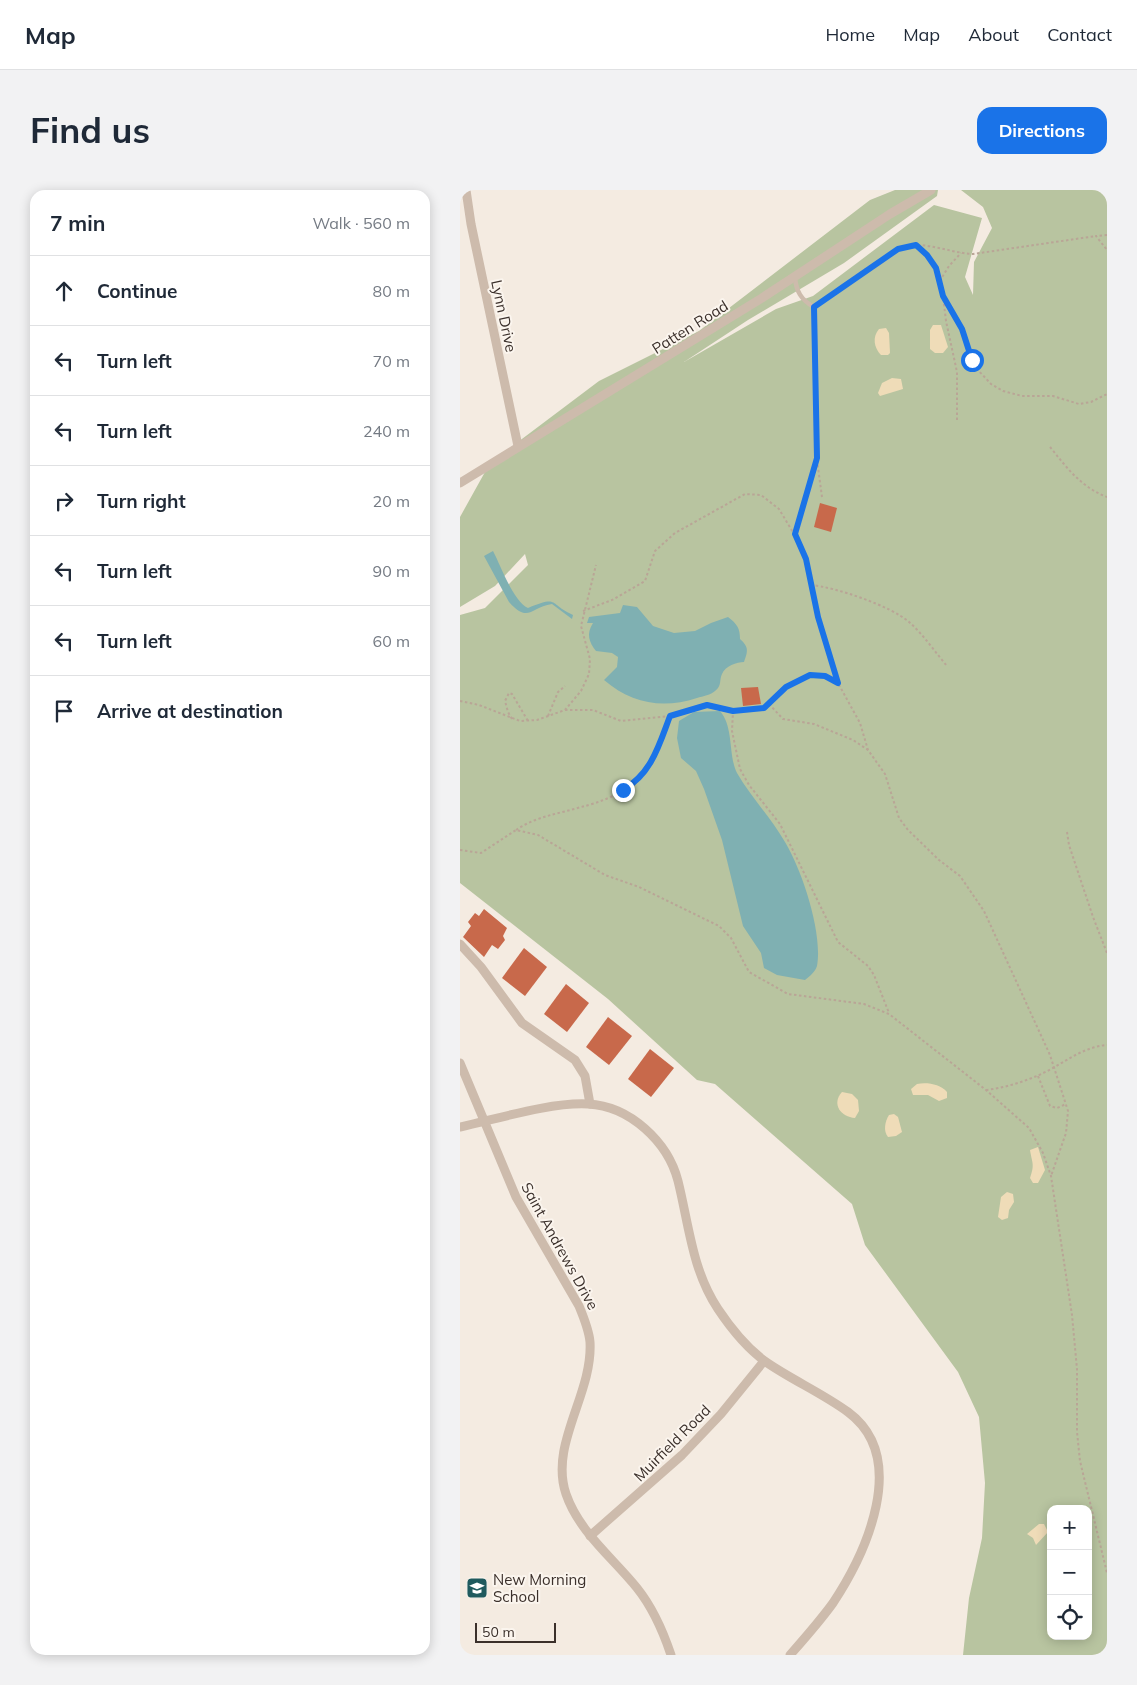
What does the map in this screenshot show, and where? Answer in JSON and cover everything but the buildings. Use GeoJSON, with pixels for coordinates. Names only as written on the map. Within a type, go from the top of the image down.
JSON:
{"type":"FeatureCollection","features":[{"type":"Feature","properties":{"kind":"street","name":"Lynn Drive"},"geometry":{"type":"LineString","coordinates":[[466,190],[471,224],[518,446]]}},
{"type":"Feature","properties":{"kind":"street","name":"Patten Road"},"geometry":{"type":"LineString","coordinates":[[460,483],[795,277],[890,214],[931,190]]}},
{"type":"Feature","properties":{"kind":"street"},"geometry":{"type":"LineString","coordinates":[[460,944],[481,967],[522,1023],[575,1060],[585,1076],[590,1104]]}},
{"type":"Feature","properties":{"kind":"street","name":"Saint Andrews Drive"},"geometry":{"type":"LineString","coordinates":[[460,1063],[516,1197],[579,1306],[586,1323],[590,1343],[589,1359],[566,1444],[563,1477],[566,1494],[572,1508],[590,1536],[638,1588],[662,1629],[671,1655]]}},
{"type":"Feature","properties":{"kind":"street"},"geometry":{"type":"LineString","coordinates":[[460,1127],[559,1106],[590,1104],[605,1107],[632,1119],[655,1138],[664,1151],[678,1180],[691,1247],[702,1280],[729,1324],[764,1361],[850,1414],[870,1439],[879,1468],[879,1496],[873,1523],[858,1557],[830,1607],[790,1655]]}},
{"type":"Feature","properties":{"kind":"street","name":"Muirfield Road"},"geometry":{"type":"LineString","coordinates":[[590,1536],[682,1455],[721,1414],[764,1361]]}},
{"type":"Feature","properties":{"kind":"lane"},"geometry":{"type":"LineString","coordinates":[[795,277],[796,288],[801,296],[814,307]]}},
{"type":"Feature","properties":{"kind":"path"},"geometry":{"type":"LineString","coordinates":[[822,497],[817,458],[814,307],[898,249],[916,245],[961,253],[992,252],[1107,235]]}},
{"type":"Feature","properties":{"kind":"path"},"geometry":{"type":"LineString","coordinates":[[1096,236],[1107,250]]}},
{"type":"Feature","properties":{"kind":"path"},"geometry":{"type":"LineString","coordinates":[[916,245],[927,255],[941,280],[946,321],[957,372],[957,420]]}},
{"type":"Feature","properties":{"kind":"path"},"geometry":{"type":"LineString","coordinates":[[941,280],[948,266],[961,253]]}},
{"type":"Feature","properties":{"kind":"path"},"geometry":{"type":"LineString","coordinates":[[943,296],[962,329],[977,369],[992,384],[1003,391],[1022,396],[1053,396],[1079,404],[1091,402],[1107,394]]}},
{"type":"Feature","properties":{"kind":"path"},"geometry":{"type":"LineString","coordinates":[[1050,447],[1079,482],[1107,497]]}},
{"type":"Feature","properties":{"kind":"path"},"geometry":{"type":"LineString","coordinates":[[795,534],[817,458]]}},
{"type":"Feature","properties":{"kind":"path"},"geometry":{"type":"LineString","coordinates":[[583,611],[612,600],[645,581],[655,551],[676,533],[745,494],[755,493],[769,500],[780,509],[805,554],[811,585],[838,683],[860,723],[868,750],[885,774],[894,807],[908,830],[939,860],[960,876],[984,911],[1055,1067],[1068,1110],[1066,1133],[1051,1176]]}},
{"type":"Feature","properties":{"kind":"path"},"geometry":{"type":"LineString","coordinates":[[565,710],[581,691],[589,674],[590,659],[581,626],[582,615],[596,565]]}},
{"type":"Feature","properties":{"kind":"path"},"geometry":{"type":"LineString","coordinates":[[811,585],[841,591],[899,614],[910,622],[948,666]]}},
{"type":"Feature","properties":{"kind":"path"},"geometry":{"type":"LineString","coordinates":[[460,701],[478,705],[514,720],[528,721],[565,710],[594,710],[621,720],[670,716],[707,705],[733,711],[758,710],[769,704],[786,687],[810,675],[825,676],[838,683]]}},
{"type":"Feature","properties":{"kind":"path"},"geometry":{"type":"LineString","coordinates":[[548,716],[558,692],[565,686]]}},
{"type":"Feature","properties":{"kind":"path"},"geometry":{"type":"LineString","coordinates":[[514,720],[505,701],[509,693],[512,694],[528,721]]}},
{"type":"Feature","properties":{"kind":"path"},"geometry":{"type":"LineString","coordinates":[[769,704],[783,719],[814,724],[853,740],[868,750]]}},
{"type":"Feature","properties":{"kind":"path"},"geometry":{"type":"LineString","coordinates":[[733,711],[732,731],[740,769],[780,824],[838,942],[868,966],[874,975],[889,1014]]}},
{"type":"Feature","properties":{"kind":"path"},"geometry":{"type":"LineString","coordinates":[[460,850],[481,853],[516,830],[542,816],[583,807],[602,800],[639,781],[652,760],[670,716]]}},
{"type":"Feature","properties":{"kind":"path"},"geometry":{"type":"LineString","coordinates":[[516,830],[538,835],[605,875],[639,887],[719,926],[731,938],[750,972],[757,978],[788,994],[864,1004],[889,1014],[986,1090],[1029,1128],[1044,1152],[1051,1176],[1077,1369],[1076,1432],[1080,1461],[1107,1573]]}},
{"type":"Feature","properties":{"kind":"path"},"geometry":{"type":"LineString","coordinates":[[1067,832],[1069,845],[1092,917],[1107,953]]}},
{"type":"Feature","properties":{"kind":"path"},"geometry":{"type":"LineString","coordinates":[[986,1090],[1001,1088],[1038,1076],[1084,1050],[1107,1045]]}},
{"type":"Feature","properties":{"kind":"path"},"geometry":{"type":"LineString","coordinates":[[1038,1076],[1050,1106],[1057,1108],[1066,1104]]}},
{"type":"Feature","properties":{"kind":"green space"},"geometry":{"type":"Polygon","coordinates":[[[895,190],[938,190],[937,196],[844,263],[748,320],[684,362],[776,309],[813,296],[934,205],[982,218],[965,277],[973,295],[974,262],[992,228],[983,207],[961,190],[1107,190],[1107,1655],[963,1655],[969,1598],[982,1538],[985,1483],[979,1417],[958,1372],[865,1245],[852,1204],[715,1084],[697,1080],[608,999],[460,883],[460,615],[485,608],[528,565],[525,554],[495,586],[460,607],[460,517],[490,463],[599,381],[699,331],[870,200],[895,190]]]}},
{"type":"Feature","properties":{"kind":"sand"},"geometry":{"type":"Polygon","coordinates":[[[933,325],[941,325],[948,347],[943,353],[935,353],[930,349],[930,330],[933,325]]]}},
{"type":"Feature","properties":{"kind":"sand"},"geometry":{"type":"Polygon","coordinates":[[[886,328],[889,333],[890,353],[888,355],[881,355],[875,346],[875,335],[879,329],[886,328]]]}},
{"type":"Feature","properties":{"kind":"sand"},"geometry":{"type":"Polygon","coordinates":[[[892,378],[901,379],[903,389],[880,396],[878,393],[882,383],[892,378]]]}},
{"type":"Feature","properties":{"kind":"sand"},"geometry":{"type":"Polygon","coordinates":[[[917,1084],[937,1085],[947,1092],[947,1098],[939,1101],[928,1095],[913,1095],[911,1089],[917,1084]]]}},
{"type":"Feature","properties":{"kind":"sand"},"geometry":{"type":"Polygon","coordinates":[[[842,1092],[852,1094],[858,1100],[859,1111],[855,1118],[846,1115],[839,1109],[837,1101],[842,1092]]]}},
{"type":"Feature","properties":{"kind":"sand"},"geometry":{"type":"Polygon","coordinates":[[[894,1114],[898,1117],[902,1132],[896,1136],[888,1137],[885,1132],[886,1123],[889,1115],[894,1114]]]}},
{"type":"Feature","properties":{"kind":"sand"},"geometry":{"type":"Polygon","coordinates":[[[1038,1147],[1045,1170],[1038,1183],[1033,1183],[1030,1178],[1033,1166],[1030,1150],[1038,1147]]]}},
{"type":"Feature","properties":{"kind":"sand"},"geometry":{"type":"Polygon","coordinates":[[[1007,1192],[1013,1194],[1014,1202],[1009,1210],[1008,1218],[1002,1220],[998,1217],[1001,1197],[1007,1192]]]}},
{"type":"Feature","properties":{"kind":"sand"},"geometry":{"type":"Polygon","coordinates":[[[1039,1524],[1044,1524],[1047,1530],[1047,1533],[1036,1545],[1033,1538],[1027,1534],[1039,1524]]]}},
{"type":"Feature","properties":{"kind":"water"},"geometry":{"type":"Polygon","coordinates":[[[493,551],[512,591],[523,604],[528,608],[545,602],[553,602],[573,615],[572,619],[552,604],[526,613],[516,609],[509,602],[484,556],[493,551]]]}},
{"type":"Feature","properties":{"kind":"water"},"geometry":{"type":"Polygon","coordinates":[[[623,605],[637,607],[653,626],[674,633],[695,631],[728,617],[737,626],[740,639],[745,644],[747,652],[744,662],[728,667],[722,674],[720,685],[717,689],[711,694],[697,698],[672,703],[660,703],[648,702],[626,694],[604,680],[617,667],[618,657],[612,653],[596,651],[589,638],[593,623],[587,623],[589,617],[620,613],[623,605]]]}},
{"type":"Feature","properties":{"kind":"water"},"geometry":{"type":"Polygon","coordinates":[[[720,711],[727,725],[734,766],[737,773],[748,791],[774,824],[792,854],[810,902],[818,952],[817,966],[805,980],[777,975],[764,968],[761,953],[743,926],[722,840],[704,789],[696,771],[681,758],[677,738],[679,721],[694,712],[720,711]]]}},
{"type":"Feature","properties":{"kind":"place","name":"New Morning School"},"geometry":{"type":"Point","coordinates":[477,1588]}},
{"type":"Feature","properties":{"kind":"route"},"geometry":{"type":"LineString","coordinates":[[623,790],[639,781],[645,772],[652,760],[670,716],[694,707],[707,705],[733,711],[758,710],[769,704],[786,687],[810,675],[825,676],[838,683],[818,617],[806,559],[795,534],[817,458],[814,307],[898,249],[916,245],[927,255],[936,268],[941,280],[943,296],[962,329],[972,360]]}}]}
